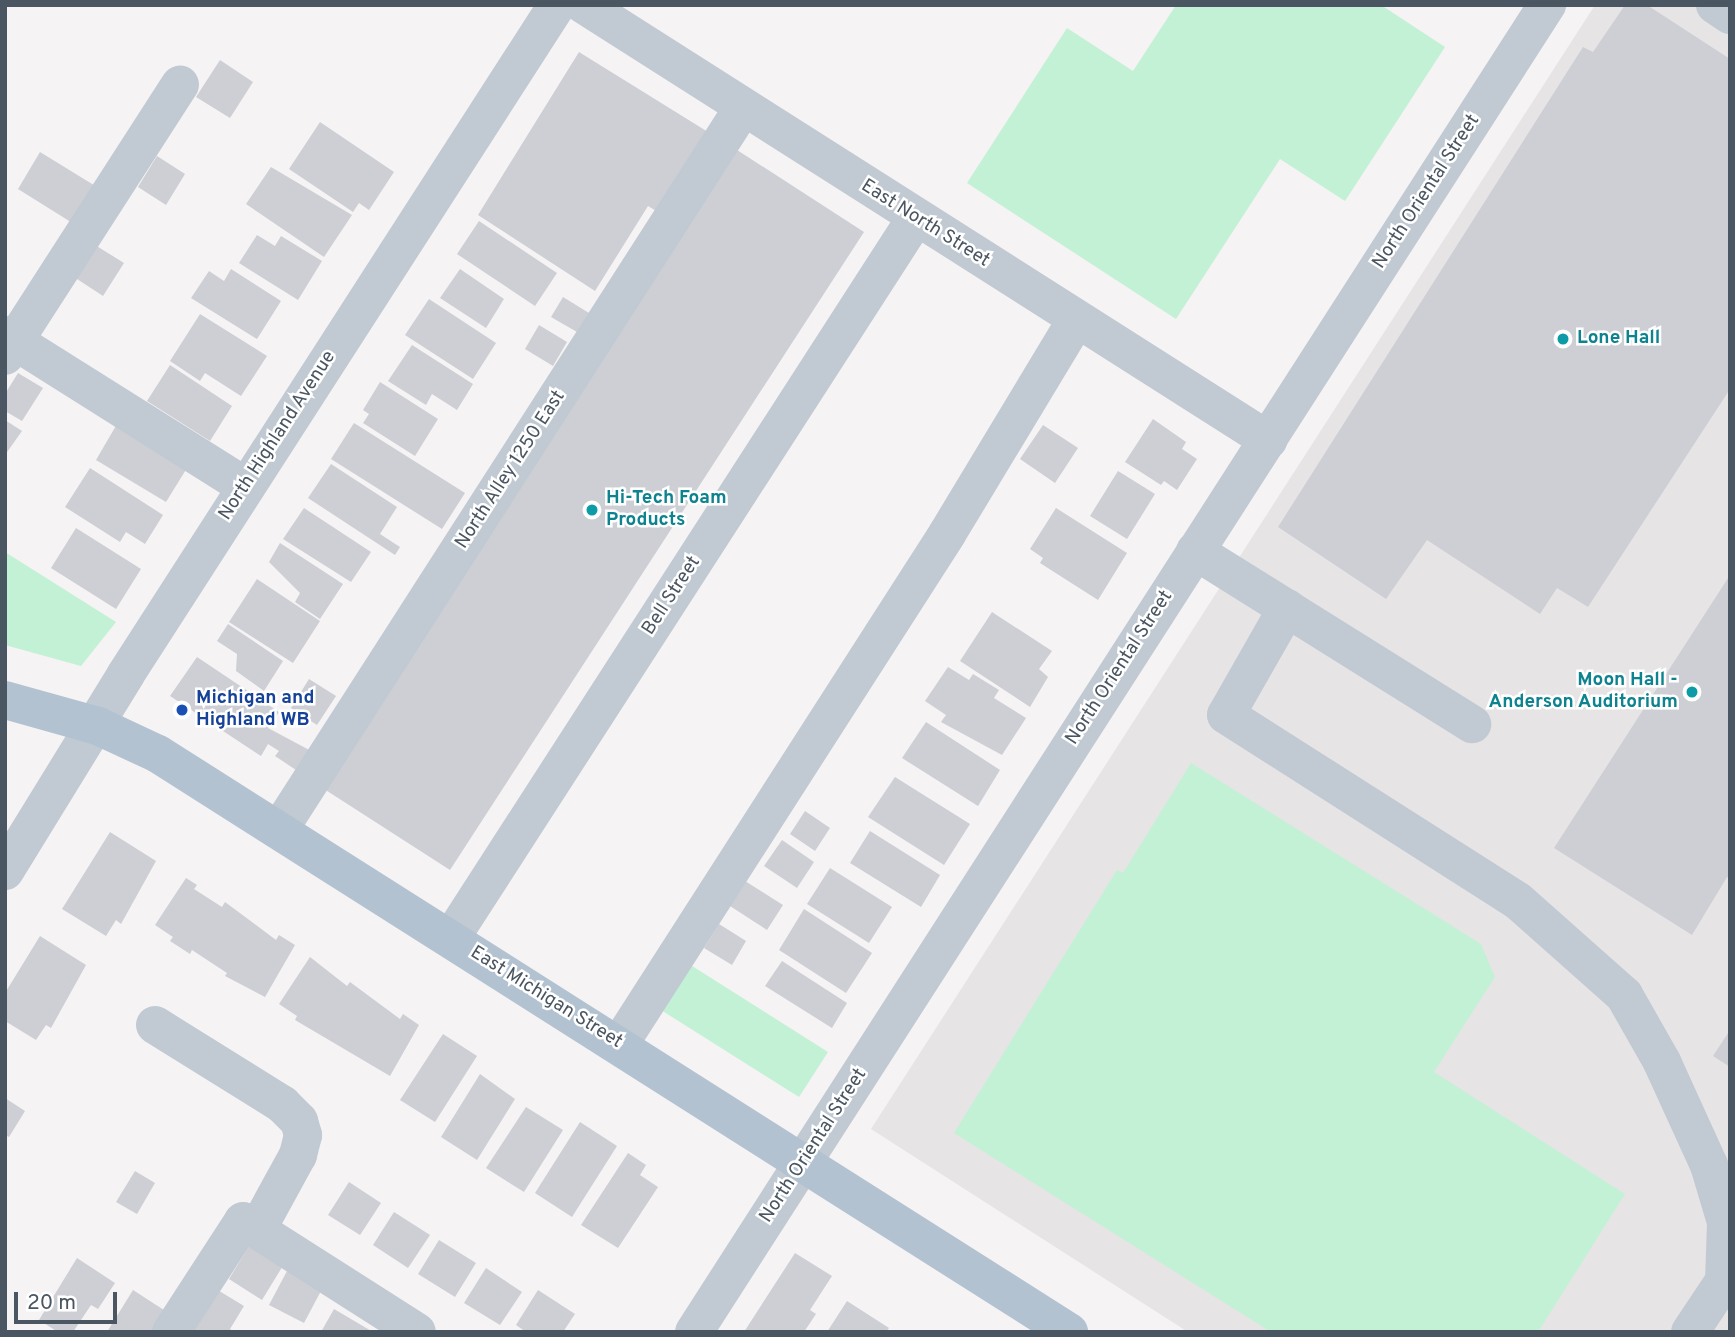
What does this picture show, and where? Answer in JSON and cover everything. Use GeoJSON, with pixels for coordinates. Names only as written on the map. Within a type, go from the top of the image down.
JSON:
{"type":"FeatureCollection","features":[{"type":"Feature","properties":{"kind":"main road","name":"East Michigan Street"},"geometry":{"type":"LineString","coordinates":[[5,699],[98,726],[158,754],[1069,1332]]}},
{"type":"Feature","properties":{"kind":"street","name":"North Highland Avenue"},"geometry":{"type":"LineString","coordinates":[[5,871],[246,487],[557,5]]}},
{"type":"Feature","properties":{"kind":"street","name":"East North Street"},"geometry":{"type":"LineString","coordinates":[[584,5],[742,109],[1268,440]]}},
{"type":"Feature","properties":{"kind":"street","name":"North Oriental Street"},"geometry":{"type":"LineString","coordinates":[[694,1332],[1547,5]]}},
{"type":"Feature","properties":{"kind":"street"},"geometry":{"type":"LineString","coordinates":[[1716,5],[1730,15]]}},
{"type":"Feature","properties":{"kind":"street"},"geometry":{"type":"LineString","coordinates":[[180,84],[8,344],[246,487]]}},
{"type":"Feature","properties":{"kind":"street","name":"North Alley 1250 East"},"geometry":{"type":"LineString","coordinates":[[279,830],[742,109]]}},
{"type":"Feature","properties":{"kind":"street","name":"Bell Street"},"geometry":{"type":"LineString","coordinates":[[451,938],[915,219]]}},
{"type":"Feature","properties":{"kind":"street"},"geometry":{"type":"LineString","coordinates":[[619,1045],[947,534],[1076,320]]}},
{"type":"Feature","properties":{"kind":"street"},"geometry":{"type":"LineString","coordinates":[[1195,551],[1472,724]]}},
{"type":"Feature","properties":{"kind":"street"},"geometry":{"type":"LineString","coordinates":[[1287,608],[1226,715],[1518,901],[1624,995],[1662,1062],[1709,1165],[1726,1222],[1724,1281],[1690,1332]]}},
{"type":"Feature","properties":{"kind":"street"},"geometry":{"type":"LineString","coordinates":[[155,1025],[282,1104],[299,1121],[303,1135],[298,1154],[250,1225],[171,1332]]}},
{"type":"Feature","properties":{"kind":"street"},"geometry":{"type":"LineString","coordinates":[[250,1225],[417,1332]]}},
{"type":"Feature","properties":{"kind":"shaded area"},"geometry":{"type":"Polygon","coordinates":[[[1595,5],[1730,5],[1730,1332],[1188,1332],[871,1129],[1595,5]]]}},
{"type":"Feature","properties":{"kind":"green space"},"geometry":{"type":"Polygon","coordinates":[[[1176,5],[1381,5],[1445,47],[1345,201],[1280,159],[1176,319],[967,183],[1067,28],[1133,71],[1176,5]]]}},
{"type":"Feature","properties":{"kind":"green space"},"geometry":{"type":"Polygon","coordinates":[[[5,552],[116,622],[81,666],[5,645],[5,552]]]}},
{"type":"Feature","properties":{"kind":"green space"},"geometry":{"type":"Polygon","coordinates":[[[1191,763],[1481,944],[1495,977],[1434,1072],[1625,1194],[1538,1332],[1271,1332],[954,1133],[1117,870],[1123,873],[1191,763]]]}},
{"type":"Feature","properties":{"kind":"green space"},"geometry":{"type":"Polygon","coordinates":[[[689,964],[828,1052],[799,1097],[661,1010],[689,964]]]}},
{"type":"Feature","properties":{"kind":"building","name":"Lone Hall"},"geometry":{"type":"Polygon","coordinates":[[[1625,5],[1647,5],[1730,59],[1730,389],[1588,607],[1557,588],[1540,614],[1427,540],[1386,599],[1278,527],[1583,47],[1593,52],[1625,5]]]}},
{"type":"Feature","properties":{"kind":"building"},"geometry":{"type":"Polygon","coordinates":[[[579,52],[708,132],[658,212],[648,206],[595,291],[478,215],[579,52]]]}},
{"type":"Feature","properties":{"kind":"building"},"geometry":{"type":"Polygon","coordinates":[[[220,60],[253,82],[230,118],[196,97],[220,60]]]}},
{"type":"Feature","properties":{"kind":"building"},"geometry":{"type":"Polygon","coordinates":[[[320,122],[394,172],[369,210],[359,203],[353,212],[289,169],[320,122]]]}},
{"type":"Feature","properties":{"kind":"building","name":"Hi-Tech Foam Products"},"geometry":{"type":"Polygon","coordinates":[[[734,148],[864,232],[450,870],[321,787],[734,148]]]}},
{"type":"Feature","properties":{"kind":"building"},"geometry":{"type":"Polygon","coordinates":[[[40,152],[97,187],[74,224],[18,189],[40,152]]]}},
{"type":"Feature","properties":{"kind":"building"},"geometry":{"type":"Polygon","coordinates":[[[157,156],[185,174],[166,205],[138,187],[157,156]]]}},
{"type":"Feature","properties":{"kind":"building"},"geometry":{"type":"Polygon","coordinates":[[[271,167],[352,215],[324,257],[246,204],[271,167]]]}},
{"type":"Feature","properties":{"kind":"building"},"geometry":{"type":"Polygon","coordinates":[[[479,221],[557,273],[535,306],[457,254],[479,221]]]}},
{"type":"Feature","properties":{"kind":"building"},"geometry":{"type":"Polygon","coordinates":[[[257,235],[275,246],[281,236],[322,261],[298,300],[239,263],[257,235]]]}},
{"type":"Feature","properties":{"kind":"building"},"geometry":{"type":"Polygon","coordinates":[[[95,245],[124,263],[103,296],[74,277],[95,245]]]}},
{"type":"Feature","properties":{"kind":"building"},"geometry":{"type":"Polygon","coordinates":[[[231,269],[281,301],[257,339],[191,298],[209,271],[224,281],[231,269]]]}},
{"type":"Feature","properties":{"kind":"building"},"geometry":{"type":"Polygon","coordinates":[[[460,269],[504,299],[486,328],[440,298],[460,269]]]}},
{"type":"Feature","properties":{"kind":"building"},"geometry":{"type":"Polygon","coordinates":[[[563,297],[589,313],[577,332],[551,317],[563,297]]]}},
{"type":"Feature","properties":{"kind":"building"},"geometry":{"type":"Polygon","coordinates":[[[429,299],[496,343],[473,379],[405,335],[429,299]]]}},
{"type":"Feature","properties":{"kind":"building"},"geometry":{"type":"Polygon","coordinates":[[[200,314],[267,356],[241,396],[205,373],[200,381],[170,361],[200,314]]]}},
{"type":"Feature","properties":{"kind":"building"},"geometry":{"type":"Polygon","coordinates":[[[539,325],[567,342],[553,366],[525,349],[539,325]]]}},
{"type":"Feature","properties":{"kind":"building"},"geometry":{"type":"Polygon","coordinates":[[[412,345],[473,384],[457,410],[432,394],[426,405],[388,381],[412,345]]]}},
{"type":"Feature","properties":{"kind":"building"},"geometry":{"type":"Polygon","coordinates":[[[170,365],[232,406],[210,441],[147,401],[170,365]]]}},
{"type":"Feature","properties":{"kind":"building"},"geometry":{"type":"Polygon","coordinates":[[[18,373],[43,388],[22,421],[5,411],[5,394],[18,373]]]}},
{"type":"Feature","properties":{"kind":"building"},"geometry":{"type":"Polygon","coordinates":[[[380,382],[438,419],[415,456],[363,423],[369,414],[363,410],[380,382]]]}},
{"type":"Feature","properties":{"kind":"building"},"geometry":{"type":"Polygon","coordinates":[[[1153,419],[1186,442],[1182,449],[1197,459],[1177,490],[1164,481],[1161,485],[1125,462],[1153,419]]]}},
{"type":"Feature","properties":{"kind":"building"},"geometry":{"type":"Polygon","coordinates":[[[5,420],[22,431],[5,455],[5,420]]]}},
{"type":"Feature","properties":{"kind":"building"},"geometry":{"type":"Polygon","coordinates":[[[354,423],[465,493],[442,529],[331,459],[354,423]]]}},
{"type":"Feature","properties":{"kind":"building"},"geometry":{"type":"Polygon","coordinates":[[[117,424],[187,468],[166,502],[96,460],[117,424]]]}},
{"type":"Feature","properties":{"kind":"building"},"geometry":{"type":"Polygon","coordinates":[[[1043,425],[1078,448],[1055,483],[1020,459],[1043,425]]]}},
{"type":"Feature","properties":{"kind":"building"},"geometry":{"type":"Polygon","coordinates":[[[331,464],[397,507],[380,534],[400,547],[395,555],[308,498],[331,464]]]}},
{"type":"Feature","properties":{"kind":"building"},"geometry":{"type":"Polygon","coordinates":[[[90,468],[163,515],[145,544],[126,532],[120,542],[65,507],[90,468]]]}},
{"type":"Feature","properties":{"kind":"building"},"geometry":{"type":"Polygon","coordinates":[[[1118,471],[1155,494],[1127,539],[1090,516],[1118,471]]]}},
{"type":"Feature","properties":{"kind":"building"},"geometry":{"type":"Polygon","coordinates":[[[304,508],[371,552],[351,582],[283,539],[304,508]]]}},
{"type":"Feature","properties":{"kind":"building"},"geometry":{"type":"Polygon","coordinates":[[[1056,508],[1127,553],[1098,600],[1040,563],[1043,558],[1030,549],[1056,508]]]}},
{"type":"Feature","properties":{"kind":"building"},"geometry":{"type":"Polygon","coordinates":[[[76,528],[141,569],[116,609],[51,568],[76,528]]]}},
{"type":"Feature","properties":{"kind":"building"},"geometry":{"type":"Polygon","coordinates":[[[280,543],[343,584],[320,619],[295,602],[300,593],[269,562],[280,543]]]}},
{"type":"Feature","properties":{"kind":"building","name":"Moon Hall - Anderson Auditorium"},"geometry":{"type":"Polygon","coordinates":[[[1730,575],[1730,879],[1727,877],[1692,935],[1554,848],[1730,575]]]}},
{"type":"Feature","properties":{"kind":"building"},"geometry":{"type":"Polygon","coordinates":[[[257,579],[320,621],[293,663],[229,622],[257,579]]]}},
{"type":"Feature","properties":{"kind":"building"},"geometry":{"type":"Polygon","coordinates":[[[992,612],[1052,651],[1039,669],[1048,677],[1030,707],[960,661],[992,612]]]}},
{"type":"Feature","properties":{"kind":"building"},"geometry":{"type":"Polygon","coordinates":[[[228,624],[283,661],[264,691],[236,671],[237,654],[217,641],[228,624]]]}},
{"type":"Feature","properties":{"kind":"building"},"geometry":{"type":"Polygon","coordinates":[[[197,657],[279,712],[268,728],[313,752],[299,772],[275,756],[279,751],[268,744],[261,756],[170,696],[197,657]]]}},
{"type":"Feature","properties":{"kind":"building"},"geometry":{"type":"Polygon","coordinates":[[[948,667],[969,680],[973,674],[999,690],[994,698],[1026,718],[1002,755],[941,722],[946,715],[925,701],[948,667]]]}},
{"type":"Feature","properties":{"kind":"building"},"geometry":{"type":"Polygon","coordinates":[[[309,679],[336,696],[317,725],[291,708],[309,679]]]}},
{"type":"Feature","properties":{"kind":"building"},"geometry":{"type":"Polygon","coordinates":[[[926,722],[1000,770],[978,806],[902,758],[926,722]]]}},
{"type":"Feature","properties":{"kind":"building"},"geometry":{"type":"Polygon","coordinates":[[[895,777],[970,824],[944,865],[868,817],[895,777]]]}},
{"type":"Feature","properties":{"kind":"building"},"geometry":{"type":"Polygon","coordinates":[[[805,811],[830,828],[815,851],[790,834],[805,811]]]}},
{"type":"Feature","properties":{"kind":"building"},"geometry":{"type":"Polygon","coordinates":[[[870,831],[940,875],[921,907],[850,863],[870,831]]]}},
{"type":"Feature","properties":{"kind":"building"},"geometry":{"type":"Polygon","coordinates":[[[110,832],[156,861],[121,924],[116,920],[106,936],[62,909],[110,832]]]}},
{"type":"Feature","properties":{"kind":"building"},"geometry":{"type":"Polygon","coordinates":[[[782,840],[814,862],[797,888],[764,866],[782,840]]]}},
{"type":"Feature","properties":{"kind":"building"},"geometry":{"type":"Polygon","coordinates":[[[830,868],[892,907],[869,943],[807,904],[830,868]]]}},
{"type":"Feature","properties":{"kind":"building"},"geometry":{"type":"Polygon","coordinates":[[[186,878],[197,885],[194,889],[222,907],[225,902],[276,940],[279,935],[295,945],[265,997],[225,976],[227,973],[192,950],[190,954],[170,941],[173,937],[155,925],[186,878]]]}},
{"type":"Feature","properties":{"kind":"building"},"geometry":{"type":"Polygon","coordinates":[[[745,881],[783,905],[767,930],[730,906],[745,881]]]}},
{"type":"Feature","properties":{"kind":"building"},"geometry":{"type":"Polygon","coordinates":[[[804,909],[872,953],[846,993],[779,950],[804,909]]]}},
{"type":"Feature","properties":{"kind":"building"},"geometry":{"type":"Polygon","coordinates":[[[719,924],[746,941],[732,965],[704,948],[719,924]]]}},
{"type":"Feature","properties":{"kind":"building"},"geometry":{"type":"Polygon","coordinates":[[[40,936],[86,965],[51,1028],[46,1025],[36,1040],[5,1021],[5,993],[40,936]]]}},
{"type":"Feature","properties":{"kind":"building"},"geometry":{"type":"Polygon","coordinates":[[[310,957],[347,986],[350,982],[400,1019],[403,1014],[419,1025],[390,1076],[295,1020],[297,1016],[279,1004],[310,957]]]}},
{"type":"Feature","properties":{"kind":"building"},"geometry":{"type":"Polygon","coordinates":[[[782,961],[847,1003],[832,1028],[765,986],[782,961]]]}},
{"type":"Feature","properties":{"kind":"building"},"geometry":{"type":"Polygon","coordinates":[[[1730,1030],[1730,1067],[1713,1056],[1730,1030]]]}},
{"type":"Feature","properties":{"kind":"building"},"geometry":{"type":"Polygon","coordinates":[[[443,1034],[477,1056],[435,1122],[400,1100],[443,1034]]]}},
{"type":"Feature","properties":{"kind":"building"},"geometry":{"type":"Polygon","coordinates":[[[480,1074],[515,1099],[477,1160],[441,1137],[480,1074]]]}},
{"type":"Feature","properties":{"kind":"building"},"geometry":{"type":"Polygon","coordinates":[[[5,1098],[25,1111],[9,1137],[5,1135],[5,1098]]]}},
{"type":"Feature","properties":{"kind":"building"},"geometry":{"type":"Polygon","coordinates":[[[526,1107],[563,1130],[524,1192],[486,1168],[526,1107]]]}},
{"type":"Feature","properties":{"kind":"building"},"geometry":{"type":"Polygon","coordinates":[[[580,1122],[617,1146],[572,1217],[535,1193],[580,1122]]]}},
{"type":"Feature","properties":{"kind":"building"},"geometry":{"type":"Polygon","coordinates":[[[628,1153],[646,1165],[640,1175],[658,1187],[618,1248],[581,1225],[628,1153]]]}},
{"type":"Feature","properties":{"kind":"building"},"geometry":{"type":"Polygon","coordinates":[[[135,1171],[155,1183],[137,1214],[116,1202],[135,1171]]]}},
{"type":"Feature","properties":{"kind":"building"},"geometry":{"type":"Polygon","coordinates":[[[349,1182],[381,1203],[360,1235],[328,1215],[349,1182]]]}},
{"type":"Feature","properties":{"kind":"building"},"geometry":{"type":"Polygon","coordinates":[[[394,1212],[430,1235],[408,1268],[373,1245],[394,1212]]]}},
{"type":"Feature","properties":{"kind":"building"},"geometry":{"type":"Polygon","coordinates":[[[439,1240],[476,1263],[455,1297],[418,1274],[439,1240]]]}},
{"type":"Feature","properties":{"kind":"building"},"geometry":{"type":"Polygon","coordinates":[[[251,1243],[284,1264],[262,1300],[229,1279],[251,1243]]]}},
{"type":"Feature","properties":{"kind":"building"},"geometry":{"type":"Polygon","coordinates":[[[795,1253],[832,1276],[810,1310],[816,1314],[804,1332],[744,1332],[795,1253]]]}},
{"type":"Feature","properties":{"kind":"building"},"geometry":{"type":"Polygon","coordinates":[[[77,1258],[115,1283],[98,1309],[91,1305],[73,1332],[58,1332],[39,1320],[77,1258]]]}},
{"type":"Feature","properties":{"kind":"building"},"geometry":{"type":"Polygon","coordinates":[[[486,1268],[522,1292],[500,1325],[464,1303],[486,1268]]]}},
{"type":"Feature","properties":{"kind":"building"},"geometry":{"type":"Polygon","coordinates":[[[287,1271],[322,1289],[304,1323],[269,1305],[287,1271]]]}},
{"type":"Feature","properties":{"kind":"building"},"geometry":{"type":"Polygon","coordinates":[[[216,1289],[244,1306],[230,1329],[234,1332],[191,1332],[216,1289]]]}},
{"type":"Feature","properties":{"kind":"building"},"geometry":{"type":"Polygon","coordinates":[[[133,1290],[167,1312],[155,1332],[107,1332],[133,1290]]]}},
{"type":"Feature","properties":{"kind":"building"},"geometry":{"type":"Polygon","coordinates":[[[538,1290],[575,1314],[563,1332],[526,1332],[516,1325],[538,1290]]]}},
{"type":"Feature","properties":{"kind":"building"},"geometry":{"type":"Polygon","coordinates":[[[847,1301],[889,1328],[886,1332],[827,1332],[847,1301]]]}},
{"type":"Feature","properties":{"kind":"building"},"geometry":{"type":"Polygon","coordinates":[[[334,1309],[373,1332],[321,1332],[334,1309]]]}},
{"type":"Feature","properties":{"kind":"place","name":"Lone Hall"},"geometry":{"type":"Point","coordinates":[1563,339]}},
{"type":"Feature","properties":{"kind":"place","name":"Hi-Tech Foam Products"},"geometry":{"type":"Point","coordinates":[592,510]}},
{"type":"Feature","properties":{"kind":"place","name":"Moon Hall - Anderson Auditorium"},"geometry":{"type":"Point","coordinates":[1692,692]}},
{"type":"Feature","properties":{"kind":"place","name":"Michigan and Highland WB"},"geometry":{"type":"Point","coordinates":[182,710]}}]}
